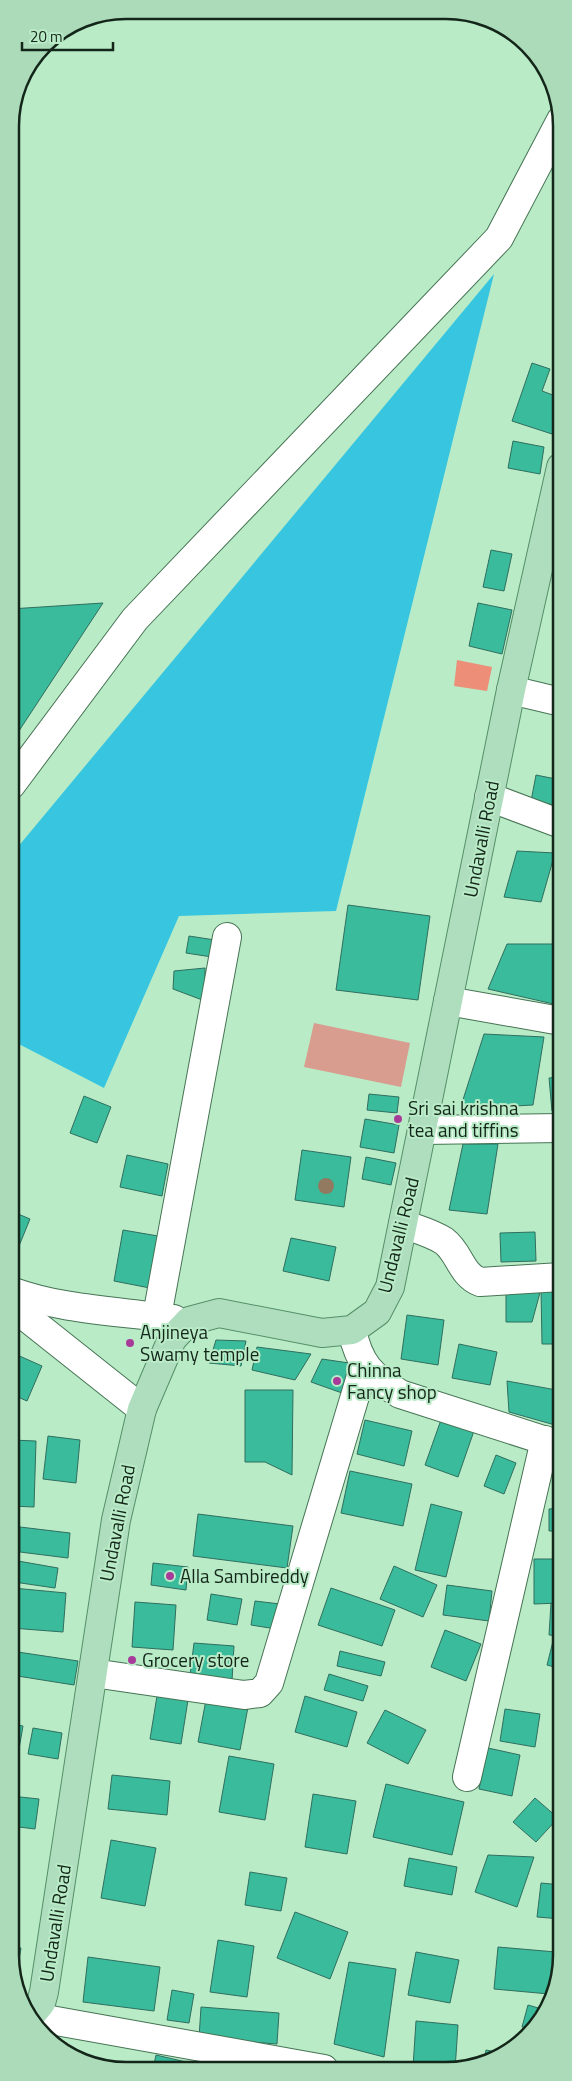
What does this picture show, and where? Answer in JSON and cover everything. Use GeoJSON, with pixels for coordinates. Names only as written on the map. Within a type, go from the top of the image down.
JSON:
{"type":"FeatureCollection","features":[{"type":"Feature","properties":{"kind":"main road","name":"Undavalli Road"},"geometry":{"type":"LineString","coordinates":[[352,1330],[377,1312],[390,1286],[511,690],[553,504]]}},
{"type":"Feature","properties":{"kind":"main road"},"geometry":{"type":"LineString","coordinates":[[189,1321],[219,1313],[322,1333],[352,1330]]}},
{"type":"Feature","properties":{"kind":"main road","name":"Undavalli Road"},"geometry":{"type":"LineString","coordinates":[[35,2011],[41,2003],[44,1992],[92,1673],[124,1478],[142,1409],[172,1338],[189,1321]]}},
{"type":"Feature","properties":{"kind":"street"},"geometry":{"type":"LineString","coordinates":[[19,772],[135,619],[499,238],[553,135]]}},
{"type":"Feature","properties":{"kind":"street"},"geometry":{"type":"LineString","coordinates":[[511,690],[553,700]]}},
{"type":"Feature","properties":{"kind":"street"},"geometry":{"type":"LineString","coordinates":[[489,797],[553,821]]}},
{"type":"Feature","properties":{"kind":"street"},"geometry":{"type":"LineString","coordinates":[[156,1316],[227,937]]}},
{"type":"Feature","properties":{"kind":"street"},"geometry":{"type":"LineString","coordinates":[[448,1001],[553,1020]]}},
{"type":"Feature","properties":{"kind":"street"},"geometry":{"type":"LineString","coordinates":[[423,1130],[553,1128]]}},
{"type":"Feature","properties":{"kind":"street"},"geometry":{"type":"LineString","coordinates":[[403,1224],[443,1241],[453,1250],[470,1278],[480,1282],[553,1278]]}},
{"type":"Feature","properties":{"kind":"street"},"geometry":{"type":"LineString","coordinates":[[19,1294],[58,1303],[189,1321]]}},
{"type":"Feature","properties":{"kind":"street"},"geometry":{"type":"LineString","coordinates":[[19,1311],[142,1409]]}},
{"type":"Feature","properties":{"kind":"street"},"geometry":{"type":"LineString","coordinates":[[352,1330],[356,1349],[364,1366],[380,1382],[400,1394],[553,1443],[467,1777]]}},
{"type":"Feature","properties":{"kind":"street"},"geometry":{"type":"LineString","coordinates":[[92,1673],[244,1695],[260,1693],[269,1683],[364,1366]]}},
{"type":"Feature","properties":{"kind":"street"},"geometry":{"type":"LineString","coordinates":[[40,2018],[216,2060],[238,2062]]}},
{"type":"Feature","properties":{"kind":"shaded area"},"geometry":{"type":"Polygon","coordinates":[[[457,660],[492,667],[487,691],[454,686],[457,660]]]}},
{"type":"Feature","properties":{"kind":"shaded area"},"geometry":{"type":"Polygon","coordinates":[[[314,1023],[410,1043],[401,1087],[304,1067],[314,1023]]]}},
{"type":"Feature","properties":{"kind":"water"},"geometry":{"type":"Polygon","coordinates":[[[494,274],[336,911],[179,916],[104,1088],[19,1044],[19,846],[494,274]]]}},
{"type":"Feature","properties":{"kind":"building"},"geometry":{"type":"Polygon","coordinates":[[[532,363],[550,369],[542,391],[553,395],[552,434],[512,421],[532,363]]]}},
{"type":"Feature","properties":{"kind":"building"},"geometry":{"type":"Polygon","coordinates":[[[513,441],[544,447],[540,474],[508,468],[513,441]]]}},
{"type":"Feature","properties":{"kind":"building"},"geometry":{"type":"Polygon","coordinates":[[[491,550],[512,554],[504,591],[483,587],[491,550]]]}},
{"type":"Feature","properties":{"kind":"building"},"geometry":{"type":"Polygon","coordinates":[[[103,603],[19,731],[19,608],[103,603]]]}},
{"type":"Feature","properties":{"kind":"building"},"geometry":{"type":"Polygon","coordinates":[[[478,603],[512,610],[502,654],[469,646],[478,603]]]}},
{"type":"Feature","properties":{"kind":"building"},"geometry":{"type":"Polygon","coordinates":[[[536,775],[553,778],[553,805],[531,801],[536,775]]]}},
{"type":"Feature","properties":{"kind":"building"},"geometry":{"type":"Polygon","coordinates":[[[517,851],[553,853],[553,860],[541,902],[504,897],[517,851]]]}},
{"type":"Feature","properties":{"kind":"building"},"geometry":{"type":"Polygon","coordinates":[[[348,905],[430,916],[418,1000],[336,990],[348,905]]]}},
{"type":"Feature","properties":{"kind":"building"},"geometry":{"type":"Polygon","coordinates":[[[189,936],[215,940],[212,957],[186,953],[189,936]]]}},
{"type":"Feature","properties":{"kind":"building"},"geometry":{"type":"Polygon","coordinates":[[[507,944],[553,944],[553,1004],[488,989],[507,944]]]}},
{"type":"Feature","properties":{"kind":"building"},"geometry":{"type":"Polygon","coordinates":[[[205,968],[205,1001],[173,989],[174,971],[205,968]]]}},
{"type":"Feature","properties":{"kind":"building"},"geometry":{"type":"Polygon","coordinates":[[[484,1034],[544,1037],[533,1105],[460,1109],[484,1034]]]}},
{"type":"Feature","properties":{"kind":"building"},"geometry":{"type":"Polygon","coordinates":[[[549,1078],[553,1078],[553,1111],[552,1111],[549,1078]]]}},
{"type":"Feature","properties":{"kind":"building"},"geometry":{"type":"Polygon","coordinates":[[[369,1094],[399,1097],[397,1113],[367,1110],[369,1094]]]}},
{"type":"Feature","properties":{"kind":"building"},"geometry":{"type":"Polygon","coordinates":[[[84,1096],[111,1107],[97,1143],[70,1133],[84,1096]]]}},
{"type":"Feature","properties":{"kind":"building"},"geometry":{"type":"Polygon","coordinates":[[[365,1119],[399,1125],[394,1153],[360,1147],[365,1119]]]}},
{"type":"Feature","properties":{"kind":"building"},"geometry":{"type":"Polygon","coordinates":[[[463,1144],[498,1144],[487,1214],[449,1210],[463,1144]]]}},
{"type":"Feature","properties":{"kind":"building"},"geometry":{"type":"Polygon","coordinates":[[[302,1150],[351,1157],[344,1207],[295,1200],[302,1150]]]}},
{"type":"Feature","properties":{"kind":"building"},"geometry":{"type":"Polygon","coordinates":[[[127,1155],[168,1164],[162,1196],[120,1187],[127,1155]]]}},
{"type":"Feature","properties":{"kind":"building"},"geometry":{"type":"Polygon","coordinates":[[[366,1157],[396,1163],[391,1185],[362,1179],[366,1157]]]}},
{"type":"Feature","properties":{"kind":"building"},"geometry":{"type":"Polygon","coordinates":[[[19,1214],[30,1219],[19,1246],[19,1214]]]}},
{"type":"Feature","properties":{"kind":"building"},"geometry":{"type":"Polygon","coordinates":[[[123,1230],[164,1237],[155,1289],[114,1281],[123,1230]]]}},
{"type":"Feature","properties":{"kind":"building"},"geometry":{"type":"Polygon","coordinates":[[[535,1232],[536,1261],[501,1262],[500,1233],[535,1232]]]}},
{"type":"Feature","properties":{"kind":"building"},"geometry":{"type":"Polygon","coordinates":[[[291,1238],[336,1247],[329,1281],[283,1271],[291,1238]]]}},
{"type":"Feature","properties":{"kind":"building"},"geometry":{"type":"Polygon","coordinates":[[[541,1289],[553,1289],[553,1344],[542,1344],[541,1289]]]}},
{"type":"Feature","properties":{"kind":"building"},"geometry":{"type":"Polygon","coordinates":[[[541,1289],[532,1322],[506,1322],[506,1290],[541,1289]]]}},
{"type":"Feature","properties":{"kind":"building"},"geometry":{"type":"Polygon","coordinates":[[[407,1315],[444,1320],[438,1365],[401,1359],[407,1315]]]}},
{"type":"Feature","properties":{"kind":"building"},"geometry":{"type":"Polygon","coordinates":[[[216,1340],[246,1341],[241,1366],[209,1363],[216,1340]]]}},
{"type":"Feature","properties":{"kind":"building"},"geometry":{"type":"Polygon","coordinates":[[[459,1344],[497,1352],[490,1385],[452,1378],[459,1344]]]}},
{"type":"Feature","properties":{"kind":"building"},"geometry":{"type":"Polygon","coordinates":[[[257,1347],[311,1354],[295,1380],[252,1370],[257,1347]]]}},
{"type":"Feature","properties":{"kind":"building"},"geometry":{"type":"Polygon","coordinates":[[[19,1356],[42,1366],[27,1401],[19,1398],[19,1356]]]}},
{"type":"Feature","properties":{"kind":"building"},"geometry":{"type":"Polygon","coordinates":[[[322,1359],[356,1364],[342,1393],[311,1382],[322,1359]]]}},
{"type":"Feature","properties":{"kind":"building"},"geometry":{"type":"Polygon","coordinates":[[[507,1381],[553,1389],[553,1424],[509,1412],[507,1381]]]}},
{"type":"Feature","properties":{"kind":"building"},"geometry":{"type":"Polygon","coordinates":[[[245,1390],[293,1390],[292,1475],[265,1462],[245,1462],[245,1390]]]}},
{"type":"Feature","properties":{"kind":"building"},"geometry":{"type":"Polygon","coordinates":[[[442,1417],[475,1428],[458,1477],[425,1465],[442,1417]]]}},
{"type":"Feature","properties":{"kind":"building"},"geometry":{"type":"Polygon","coordinates":[[[365,1420],[412,1431],[404,1466],[357,1454],[365,1420]]]}},
{"type":"Feature","properties":{"kind":"building"},"geometry":{"type":"Polygon","coordinates":[[[48,1436],[80,1440],[76,1483],[43,1479],[48,1436]]]}},
{"type":"Feature","properties":{"kind":"building"},"geometry":{"type":"Polygon","coordinates":[[[19,1440],[36,1441],[34,1507],[19,1506],[19,1440]]]}},
{"type":"Feature","properties":{"kind":"building"},"geometry":{"type":"Polygon","coordinates":[[[496,1455],[516,1463],[504,1494],[484,1486],[496,1455]]]}},
{"type":"Feature","properties":{"kind":"building"},"geometry":{"type":"Polygon","coordinates":[[[350,1471],[412,1484],[403,1526],[341,1513],[350,1471]]]}},
{"type":"Feature","properties":{"kind":"building"},"geometry":{"type":"Polygon","coordinates":[[[431,1504],[462,1512],[446,1577],[415,1570],[431,1504]]]}},
{"type":"Feature","properties":{"kind":"building"},"geometry":{"type":"Polygon","coordinates":[[[549,1509],[553,1509],[553,1531],[549,1531],[549,1509]]]}},
{"type":"Feature","properties":{"kind":"building"},"geometry":{"type":"Polygon","coordinates":[[[198,1514],[293,1526],[287,1568],[193,1556],[198,1514]]]}},
{"type":"Feature","properties":{"kind":"building"},"geometry":{"type":"Polygon","coordinates":[[[20,1527],[70,1533],[68,1558],[20,1552],[20,1527]]]}},
{"type":"Feature","properties":{"kind":"building"},"geometry":{"type":"Polygon","coordinates":[[[534,1559],[553,1559],[553,1603],[534,1604],[534,1559]]]}},
{"type":"Feature","properties":{"kind":"building"},"geometry":{"type":"Polygon","coordinates":[[[19,1561],[58,1568],[55,1588],[19,1583],[19,1561]]]}},
{"type":"Feature","properties":{"kind":"building","name":"Alla Sambireddy"},"geometry":{"type":"Polygon","coordinates":[[[153,1563],[188,1567],[186,1590],[151,1585],[153,1563]]]}},
{"type":"Feature","properties":{"kind":"building"},"geometry":{"type":"Polygon","coordinates":[[[394,1566],[437,1585],[423,1617],[380,1599],[394,1566]]]}},
{"type":"Feature","properties":{"kind":"building"},"geometry":{"type":"Polygon","coordinates":[[[447,1585],[492,1591],[489,1621],[443,1615],[447,1585]]]}},
{"type":"Feature","properties":{"kind":"building"},"geometry":{"type":"Polygon","coordinates":[[[331,1588],[395,1610],[382,1646],[318,1625],[331,1588]]]}},
{"type":"Feature","properties":{"kind":"building"},"geometry":{"type":"Polygon","coordinates":[[[19,1589],[66,1593],[63,1632],[19,1629],[19,1589]]]}},
{"type":"Feature","properties":{"kind":"building"},"geometry":{"type":"Polygon","coordinates":[[[211,1594],[242,1599],[237,1625],[207,1620],[211,1594]]]}},
{"type":"Feature","properties":{"kind":"building"},"geometry":{"type":"Polygon","coordinates":[[[255,1601],[280,1604],[276,1629],[251,1625],[255,1601]]]}},
{"type":"Feature","properties":{"kind":"building"},"geometry":{"type":"Polygon","coordinates":[[[135,1602],[176,1605],[173,1650],[132,1647],[135,1602]]]}},
{"type":"Feature","properties":{"kind":"building"},"geometry":{"type":"Polygon","coordinates":[[[551,1603],[553,1603],[553,1635],[549,1635],[551,1603]]]}},
{"type":"Feature","properties":{"kind":"building"},"geometry":{"type":"Polygon","coordinates":[[[445,1630],[481,1644],[466,1681],[431,1667],[445,1630]]]}},
{"type":"Feature","properties":{"kind":"building"},"geometry":{"type":"Polygon","coordinates":[[[553,1641],[553,1667],[547,1665],[553,1641]]]}},
{"type":"Feature","properties":{"kind":"building"},"geometry":{"type":"Polygon","coordinates":[[[194,1643],[234,1646],[232,1681],[190,1675],[194,1643]]]}},
{"type":"Feature","properties":{"kind":"building"},"geometry":{"type":"Polygon","coordinates":[[[340,1651],[385,1662],[381,1676],[337,1666],[340,1651]]]}},
{"type":"Feature","properties":{"kind":"building"},"geometry":{"type":"Polygon","coordinates":[[[19,1652],[78,1661],[74,1685],[19,1676],[19,1652]]]}},
{"type":"Feature","properties":{"kind":"building"},"geometry":{"type":"Polygon","coordinates":[[[329,1674],[368,1686],[363,1701],[324,1690],[329,1674]]]}},
{"type":"Feature","properties":{"kind":"building"},"geometry":{"type":"Polygon","coordinates":[[[157,1696],[188,1700],[181,1744],[150,1739],[157,1696]]]}},
{"type":"Feature","properties":{"kind":"building"},"geometry":{"type":"Polygon","coordinates":[[[305,1696],[357,1712],[347,1747],[295,1732],[305,1696]]]}},
{"type":"Feature","properties":{"kind":"building"},"geometry":{"type":"Polygon","coordinates":[[[206,1700],[248,1707],[240,1750],[198,1742],[206,1700]]]}},
{"type":"Feature","properties":{"kind":"building"},"geometry":{"type":"Polygon","coordinates":[[[505,1709],[540,1714],[535,1747],[500,1741],[505,1709]]]}},
{"type":"Feature","properties":{"kind":"building"},"geometry":{"type":"Polygon","coordinates":[[[385,1710],[426,1730],[408,1764],[367,1743],[385,1710]]]}},
{"type":"Feature","properties":{"kind":"building"},"geometry":{"type":"Polygon","coordinates":[[[19,1725],[23,1726],[19,1749],[19,1725]]]}},
{"type":"Feature","properties":{"kind":"building"},"geometry":{"type":"Polygon","coordinates":[[[33,1728],[62,1733],[58,1759],[28,1754],[33,1728]]]}},
{"type":"Feature","properties":{"kind":"building"},"geometry":{"type":"Polygon","coordinates":[[[488,1748],[520,1755],[512,1796],[479,1789],[488,1748]]]}},
{"type":"Feature","properties":{"kind":"building"},"geometry":{"type":"Polygon","coordinates":[[[229,1756],[274,1764],[265,1820],[219,1812],[229,1756]]]}},
{"type":"Feature","properties":{"kind":"building"},"geometry":{"type":"Polygon","coordinates":[[[112,1775],[170,1781],[167,1815],[108,1809],[112,1775]]]}},
{"type":"Feature","properties":{"kind":"building"},"geometry":{"type":"Polygon","coordinates":[[[386,1784],[464,1802],[452,1855],[373,1837],[386,1784]]]}},
{"type":"Feature","properties":{"kind":"building"},"geometry":{"type":"Polygon","coordinates":[[[313,1794],[356,1801],[347,1854],[305,1847],[313,1794]]]}},
{"type":"Feature","properties":{"kind":"building"},"geometry":{"type":"Polygon","coordinates":[[[19,1797],[39,1799],[35,1829],[19,1827],[19,1797]]]}},
{"type":"Feature","properties":{"kind":"building"},"geometry":{"type":"Polygon","coordinates":[[[535,1798],[553,1814],[553,1823],[536,1842],[513,1822],[535,1798]]]}},
{"type":"Feature","properties":{"kind":"building"},"geometry":{"type":"Polygon","coordinates":[[[111,1840],[156,1848],[145,1906],[101,1898],[111,1840]]]}},
{"type":"Feature","properties":{"kind":"building"},"geometry":{"type":"Polygon","coordinates":[[[488,1855],[534,1857],[517,1907],[475,1892],[488,1855]]]}},
{"type":"Feature","properties":{"kind":"building"},"geometry":{"type":"Polygon","coordinates":[[[409,1858],[457,1867],[452,1895],[404,1886],[409,1858]]]}},
{"type":"Feature","properties":{"kind":"building"},"geometry":{"type":"Polygon","coordinates":[[[250,1872],[287,1878],[281,1911],[245,1905],[250,1872]]]}},
{"type":"Feature","properties":{"kind":"building"},"geometry":{"type":"Polygon","coordinates":[[[541,1883],[553,1884],[553,1918],[537,1917],[541,1883]]]}},
{"type":"Feature","properties":{"kind":"building"},"geometry":{"type":"Polygon","coordinates":[[[295,1912],[348,1932],[330,1979],[277,1958],[295,1912]]]}},
{"type":"Feature","properties":{"kind":"building"},"geometry":{"type":"Polygon","coordinates":[[[218,1940],[254,1946],[247,1997],[210,1992],[218,1940]]]}},
{"type":"Feature","properties":{"kind":"building"},"geometry":{"type":"Polygon","coordinates":[[[498,1947],[553,1952],[550,1983],[546,1994],[494,1989],[498,1947]]]}},
{"type":"Feature","properties":{"kind":"building"},"geometry":{"type":"Polygon","coordinates":[[[416,1952],[459,1960],[450,2003],[408,1995],[416,1952]]]}},
{"type":"Feature","properties":{"kind":"building"},"geometry":{"type":"Polygon","coordinates":[[[88,1957],[160,1967],[154,2011],[83,2002],[88,1957]]]}},
{"type":"Feature","properties":{"kind":"building"},"geometry":{"type":"Polygon","coordinates":[[[349,1962],[396,1969],[384,2057],[334,2044],[349,1962]]]}},
{"type":"Feature","properties":{"kind":"building"},"geometry":{"type":"Polygon","coordinates":[[[172,1990],[194,1994],[189,2023],[167,2020],[172,1990]]]}},
{"type":"Feature","properties":{"kind":"building"},"geometry":{"type":"Polygon","coordinates":[[[528,2005],[539,2008],[527,2026],[522,2027],[528,2005]]]}},
{"type":"Feature","properties":{"kind":"building"},"geometry":{"type":"Polygon","coordinates":[[[201,2007],[279,2013],[277,2044],[199,2038],[201,2007]]]}},
{"type":"Feature","properties":{"kind":"building"},"geometry":{"type":"Polygon","coordinates":[[[416,2021],[458,2025],[456,2062],[413,2062],[416,2021]]]}},
{"type":"Feature","properties":{"kind":"building"},"geometry":{"type":"Polygon","coordinates":[[[486,2050],[493,2051],[487,2054],[485,2055],[486,2050]]]}},
{"type":"Feature","properties":{"kind":"building"},"geometry":{"type":"Polygon","coordinates":[[[156,2055],[186,2062],[154,2062],[156,2055]]]}},
{"type":"Feature","properties":{"kind":"place","name":"Sri sai krishna tea and tiffins"},"geometry":{"type":"Point","coordinates":[398,1119]}},
{"type":"Feature","properties":{"kind":"place","name":"Anjineya Swamy temple"},"geometry":{"type":"Point","coordinates":[130,1343]}},
{"type":"Feature","properties":{"kind":"place","name":"Chinna Fancy shop"},"geometry":{"type":"Point","coordinates":[337,1381]}},
{"type":"Feature","properties":{"kind":"place","name":"Alla Sambireddy"},"geometry":{"type":"Point","coordinates":[170,1576]}},
{"type":"Feature","properties":{"kind":"place","name":"Grocery store"},"geometry":{"type":"Point","coordinates":[132,1660]}}]}
